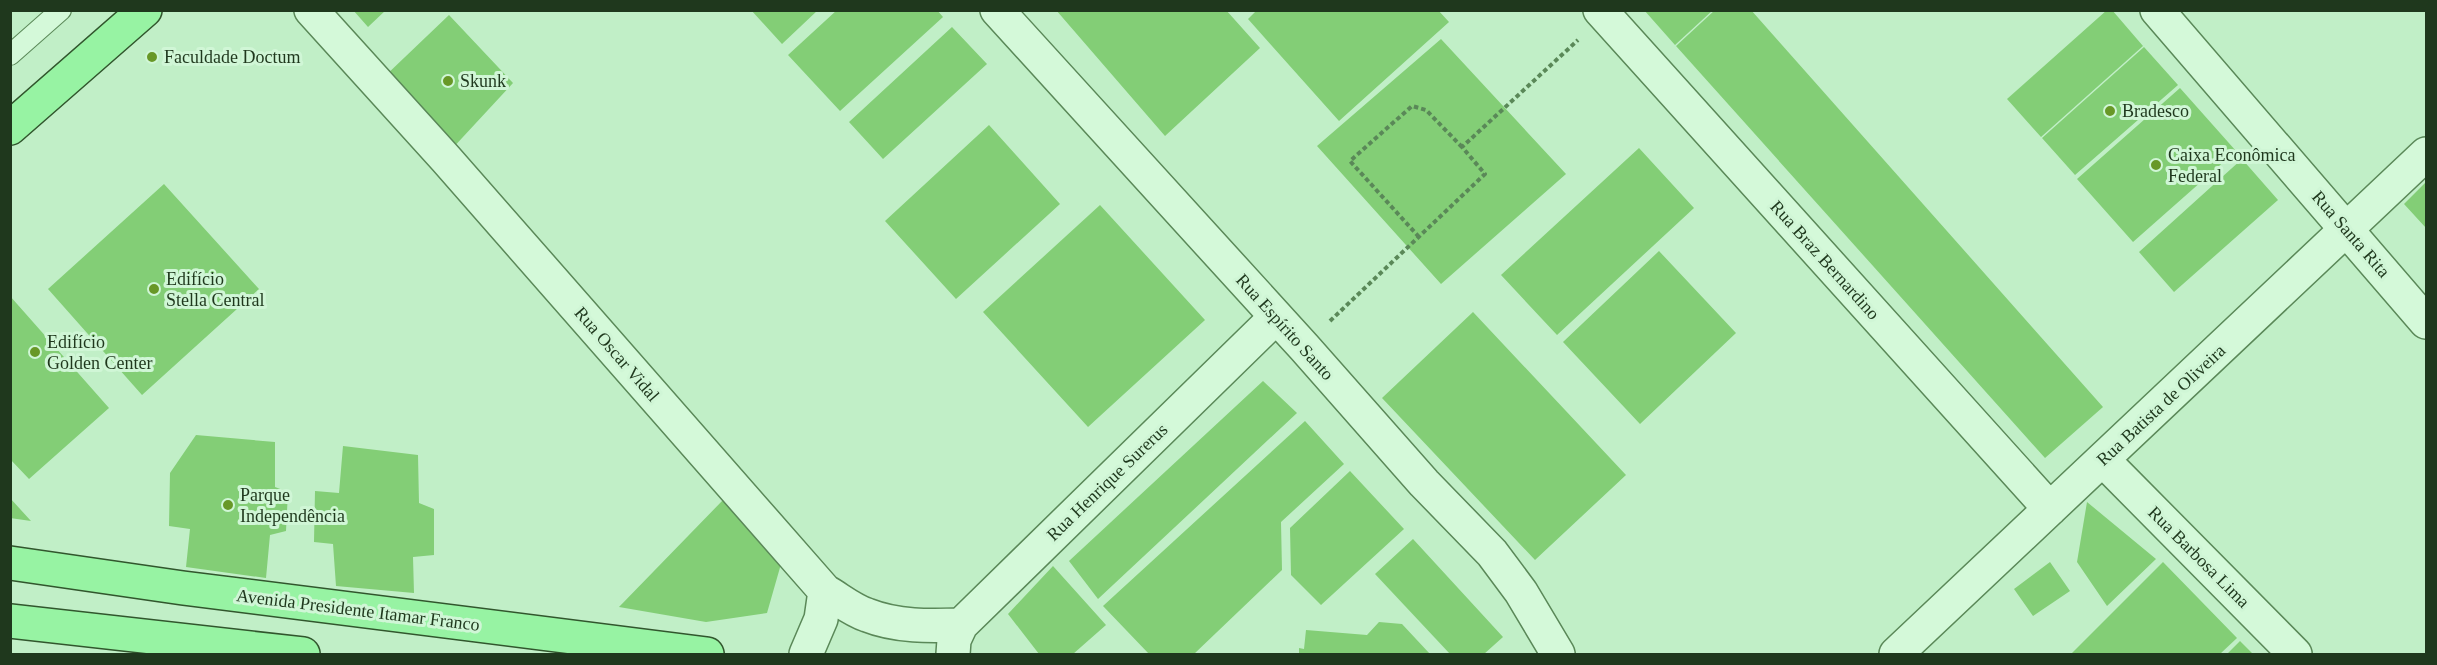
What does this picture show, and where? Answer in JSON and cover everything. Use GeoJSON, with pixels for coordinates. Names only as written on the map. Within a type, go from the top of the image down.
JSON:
{"type":"FeatureCollection","features":[{"type":"Feature","properties":{"kind":"main road"},"geometry":{"type":"LineString","coordinates":[[10,128],[145,10]]}},
{"type":"Feature","properties":{"kind":"main road","name":"Avenida Presidente Itamar Franco"},"geometry":{"type":"LineString","coordinates":[[10,563],[194,589],[706,654]]}},
{"type":"Feature","properties":{"kind":"main road"},"geometry":{"type":"LineString","coordinates":[[10,621],[303,654]]}},
{"type":"Feature","properties":{"kind":"street","name":"Rua Oscar Vidal"},"geometry":{"type":"LineString","coordinates":[[311,10],[446,159],[825,591],[865,614],[890,622],[926,626],[957,640]]}},
{"type":"Feature","properties":{"kind":"street","name":"Rua Espírito Santo"},"geometry":{"type":"LineString","coordinates":[[997,10],[1304,347],[1424,483],[1492,553],[1521,592],[1558,654]]}},
{"type":"Feature","properties":{"kind":"street","name":"Rua Santa Rita"},"geometry":{"type":"LineString","coordinates":[[2157,10],[2427,322]]}},
{"type":"Feature","properties":{"kind":"street","name":"Rua Braz Bernardino"},"geometry":{"type":"LineString","coordinates":[[1602,13],[2050,509]]}},
{"type":"Feature","properties":{"kind":"street","name":"Rua Batista de Oliveira"},"geometry":{"type":"LineString","coordinates":[[1896,654],[2427,154]]}},
{"type":"Feature","properties":{"kind":"street","name":"Rua Henrique Surerus"},"geometry":{"type":"LineString","coordinates":[[957,640],[1276,317]]}},
{"type":"Feature","properties":{"kind":"street","name":"Rua Barbosa Lima"},"geometry":{"type":"LineString","coordinates":[[2103,460],[2295,654]]}},
{"type":"Feature","properties":{"kind":"street"},"geometry":{"type":"LineString","coordinates":[[806,654],[821,619],[825,591]]}},
{"type":"Feature","properties":{"kind":"lane"},"geometry":{"type":"LineString","coordinates":[[10,55],[61,10]]}},
{"type":"Feature","properties":{"kind":"path"},"geometry":{"type":"LineString","coordinates":[[1462,147],[1602,13]]}},
{"type":"Feature","properties":{"kind":"path"},"geometry":{"type":"LineString","coordinates":[[1304,347],[1485,174],[1425,110],[1412,106],[1350,161],[1419,237]]}},
{"type":"Feature","properties":{"kind":"building"},"geometry":{"type":"Polygon","coordinates":[[[353,10],[386,10],[368,27],[353,10]]]}},
{"type":"Feature","properties":{"kind":"building"},"geometry":{"type":"Polygon","coordinates":[[[751,10],[818,10],[782,44],[751,10]]]}},
{"type":"Feature","properties":{"kind":"building"},"geometry":{"type":"Polygon","coordinates":[[[837,10],[937,10],[943,17],[840,111],[788,55],[837,10]]]}},
{"type":"Feature","properties":{"kind":"building"},"geometry":{"type":"Polygon","coordinates":[[[1056,10],[1226,10],[1260,48],[1165,136],[1056,10]]]}},
{"type":"Feature","properties":{"kind":"building"},"geometry":{"type":"Polygon","coordinates":[[[1257,10],[1438,10],[1449,22],[1339,121],[1248,19],[1257,10]]]}},
{"type":"Feature","properties":{"kind":"building"},"geometry":{"type":"Polygon","coordinates":[[[1644,10],[1713,10],[1675,45],[1644,10]]]}},
{"type":"Feature","properties":{"kind":"building"},"geometry":{"type":"Polygon","coordinates":[[[1715,10],[1751,10],[2103,407],[2045,458],[1676,46],[1715,10]]]}},
{"type":"Feature","properties":{"kind":"building"},"geometry":{"type":"Polygon","coordinates":[[[2107,10],[2112,10],[2143,46],[2041,137],[2007,99],[2107,10]]]}},
{"type":"Feature","properties":{"kind":"building","name":"Skunk"},"geometry":{"type":"Polygon","coordinates":[[[449,15],[513,83],[450,151],[383,78],[449,15]]]}},
{"type":"Feature","properties":{"kind":"building"},"geometry":{"type":"Polygon","coordinates":[[[952,27],[987,64],[883,159],[849,122],[952,27]]]}},
{"type":"Feature","properties":{"kind":"building"},"geometry":{"type":"Polygon","coordinates":[[[1441,39],[1566,174],[1441,284],[1317,146],[1441,39]]]}},
{"type":"Feature","properties":{"kind":"building","name":"Bradesco"},"geometry":{"type":"Polygon","coordinates":[[[2144,47],[2178,85],[2075,175],[2042,138],[2144,47]]]}},
{"type":"Feature","properties":{"kind":"building","name":"Caixa Econômica Federal"},"geometry":{"type":"Polygon","coordinates":[[[2180,88],[2236,151],[2133,242],[2077,179],[2180,88]]]}},
{"type":"Feature","properties":{"kind":"building"},"geometry":{"type":"Polygon","coordinates":[[[989,125],[1060,204],[956,299],[885,221],[989,125]]]}},
{"type":"Feature","properties":{"kind":"building"},"geometry":{"type":"Polygon","coordinates":[[[1639,148],[1694,208],[1557,335],[1501,275],[1639,148]]]}},
{"type":"Feature","properties":{"kind":"building"},"geometry":{"type":"Polygon","coordinates":[[[2242,159],[2278,200],[2174,292],[2139,252],[2242,159]]]}},
{"type":"Feature","properties":{"kind":"building"},"geometry":{"type":"Polygon","coordinates":[[[2426,182],[2426,228],[2404,204],[2426,182]]]}},
{"type":"Feature","properties":{"kind":"building","name":"Edifício Stella Central"},"geometry":{"type":"Polygon","coordinates":[[[164,184],[259,289],[142,395],[48,289],[164,184]]]}},
{"type":"Feature","properties":{"kind":"building"},"geometry":{"type":"Polygon","coordinates":[[[1100,205],[1205,320],[1088,427],[983,312],[1100,205]]]}},
{"type":"Feature","properties":{"kind":"building"},"geometry":{"type":"Polygon","coordinates":[[[1659,251],[1736,333],[1640,424],[1563,342],[1659,251]]]}},
{"type":"Feature","properties":{"kind":"building","name":"Edifício Golden Center"},"geometry":{"type":"Polygon","coordinates":[[[10,296],[109,408],[29,479],[10,459],[10,296]]]}},
{"type":"Feature","properties":{"kind":"building"},"geometry":{"type":"Polygon","coordinates":[[[1473,312],[1626,475],[1535,560],[1382,398],[1473,312]]]}},
{"type":"Feature","properties":{"kind":"building"},"geometry":{"type":"Polygon","coordinates":[[[1263,381],[1297,413],[1098,599],[1069,561],[1263,381]]]}},
{"type":"Feature","properties":{"kind":"building"},"geometry":{"type":"Polygon","coordinates":[[[1305,421],[1344,464],[1281,522],[1282,570],[1194,654],[1149,654],[1103,606],[1305,421]]]}},
{"type":"Feature","properties":{"kind":"building","name":"Parque Independência"},"geometry":{"type":"Polygon","coordinates":[[[196,435],[275,442],[275,487],[288,492],[286,531],[270,535],[266,578],[186,567],[190,529],[169,526],[170,473],[196,435]]]}},
{"type":"Feature","properties":{"kind":"building","name":"Parque Independência"},"geometry":{"type":"Polygon","coordinates":[[[343,446],[418,455],[419,503],[434,509],[434,555],[413,557],[414,593],[336,586],[333,544],[314,542],[315,491],[339,493],[343,446]]]}},
{"type":"Feature","properties":{"kind":"building"},"geometry":{"type":"Polygon","coordinates":[[[1350,471],[1404,529],[1321,605],[1291,575],[1290,528],[1350,471]]]}},
{"type":"Feature","properties":{"kind":"building"},"geometry":{"type":"Polygon","coordinates":[[[10,498],[31,521],[10,518],[10,498]]]}},
{"type":"Feature","properties":{"kind":"building"},"geometry":{"type":"Polygon","coordinates":[[[723,500],[781,564],[767,613],[706,622],[619,607],[723,500]]]}},
{"type":"Feature","properties":{"kind":"building"},"geometry":{"type":"Polygon","coordinates":[[[2087,502],[2156,559],[2107,606],[2077,562],[2087,502]]]}},
{"type":"Feature","properties":{"kind":"building"},"geometry":{"type":"Polygon","coordinates":[[[1413,539],[1503,637],[1484,654],[1450,654],[1375,574],[1413,539]]]}},
{"type":"Feature","properties":{"kind":"building"},"geometry":{"type":"Polygon","coordinates":[[[2050,562],[2070,591],[2033,616],[2014,589],[2050,562]]]}},
{"type":"Feature","properties":{"kind":"building"},"geometry":{"type":"Polygon","coordinates":[[[2163,562],[2237,638],[2220,654],[2071,654],[2163,562]]]}},
{"type":"Feature","properties":{"kind":"building"},"geometry":{"type":"Polygon","coordinates":[[[1053,566],[1106,625],[1073,654],[1039,654],[1008,614],[1053,566]]]}},
{"type":"Feature","properties":{"kind":"building"},"geometry":{"type":"Polygon","coordinates":[[[1379,622],[1402,624],[1430,654],[1299,654],[1299,648],[1304,649],[1306,630],[1367,635],[1379,622]]]}},
{"type":"Feature","properties":{"kind":"building"},"geometry":{"type":"Polygon","coordinates":[[[2240,641],[2253,654],[2227,654],[2240,641]]]}},
{"type":"Feature","properties":{"kind":"place","name":"Faculdade Doctum"},"geometry":{"type":"Point","coordinates":[152,57]}},
{"type":"Feature","properties":{"kind":"place","name":"Skunk"},"geometry":{"type":"Point","coordinates":[448,81]}},
{"type":"Feature","properties":{"kind":"place","name":"Bradesco"},"geometry":{"type":"Point","coordinates":[2110,111]}},
{"type":"Feature","properties":{"kind":"place","name":"Caixa Econômica Federal"},"geometry":{"type":"Point","coordinates":[2156,165]}},
{"type":"Feature","properties":{"kind":"place","name":"Edifício Stella Central"},"geometry":{"type":"Point","coordinates":[154,289]}},
{"type":"Feature","properties":{"kind":"place","name":"Edifício Golden Center"},"geometry":{"type":"Point","coordinates":[35,352]}},
{"type":"Feature","properties":{"kind":"place","name":"Parque Independência"},"geometry":{"type":"Point","coordinates":[228,505]}}]}
